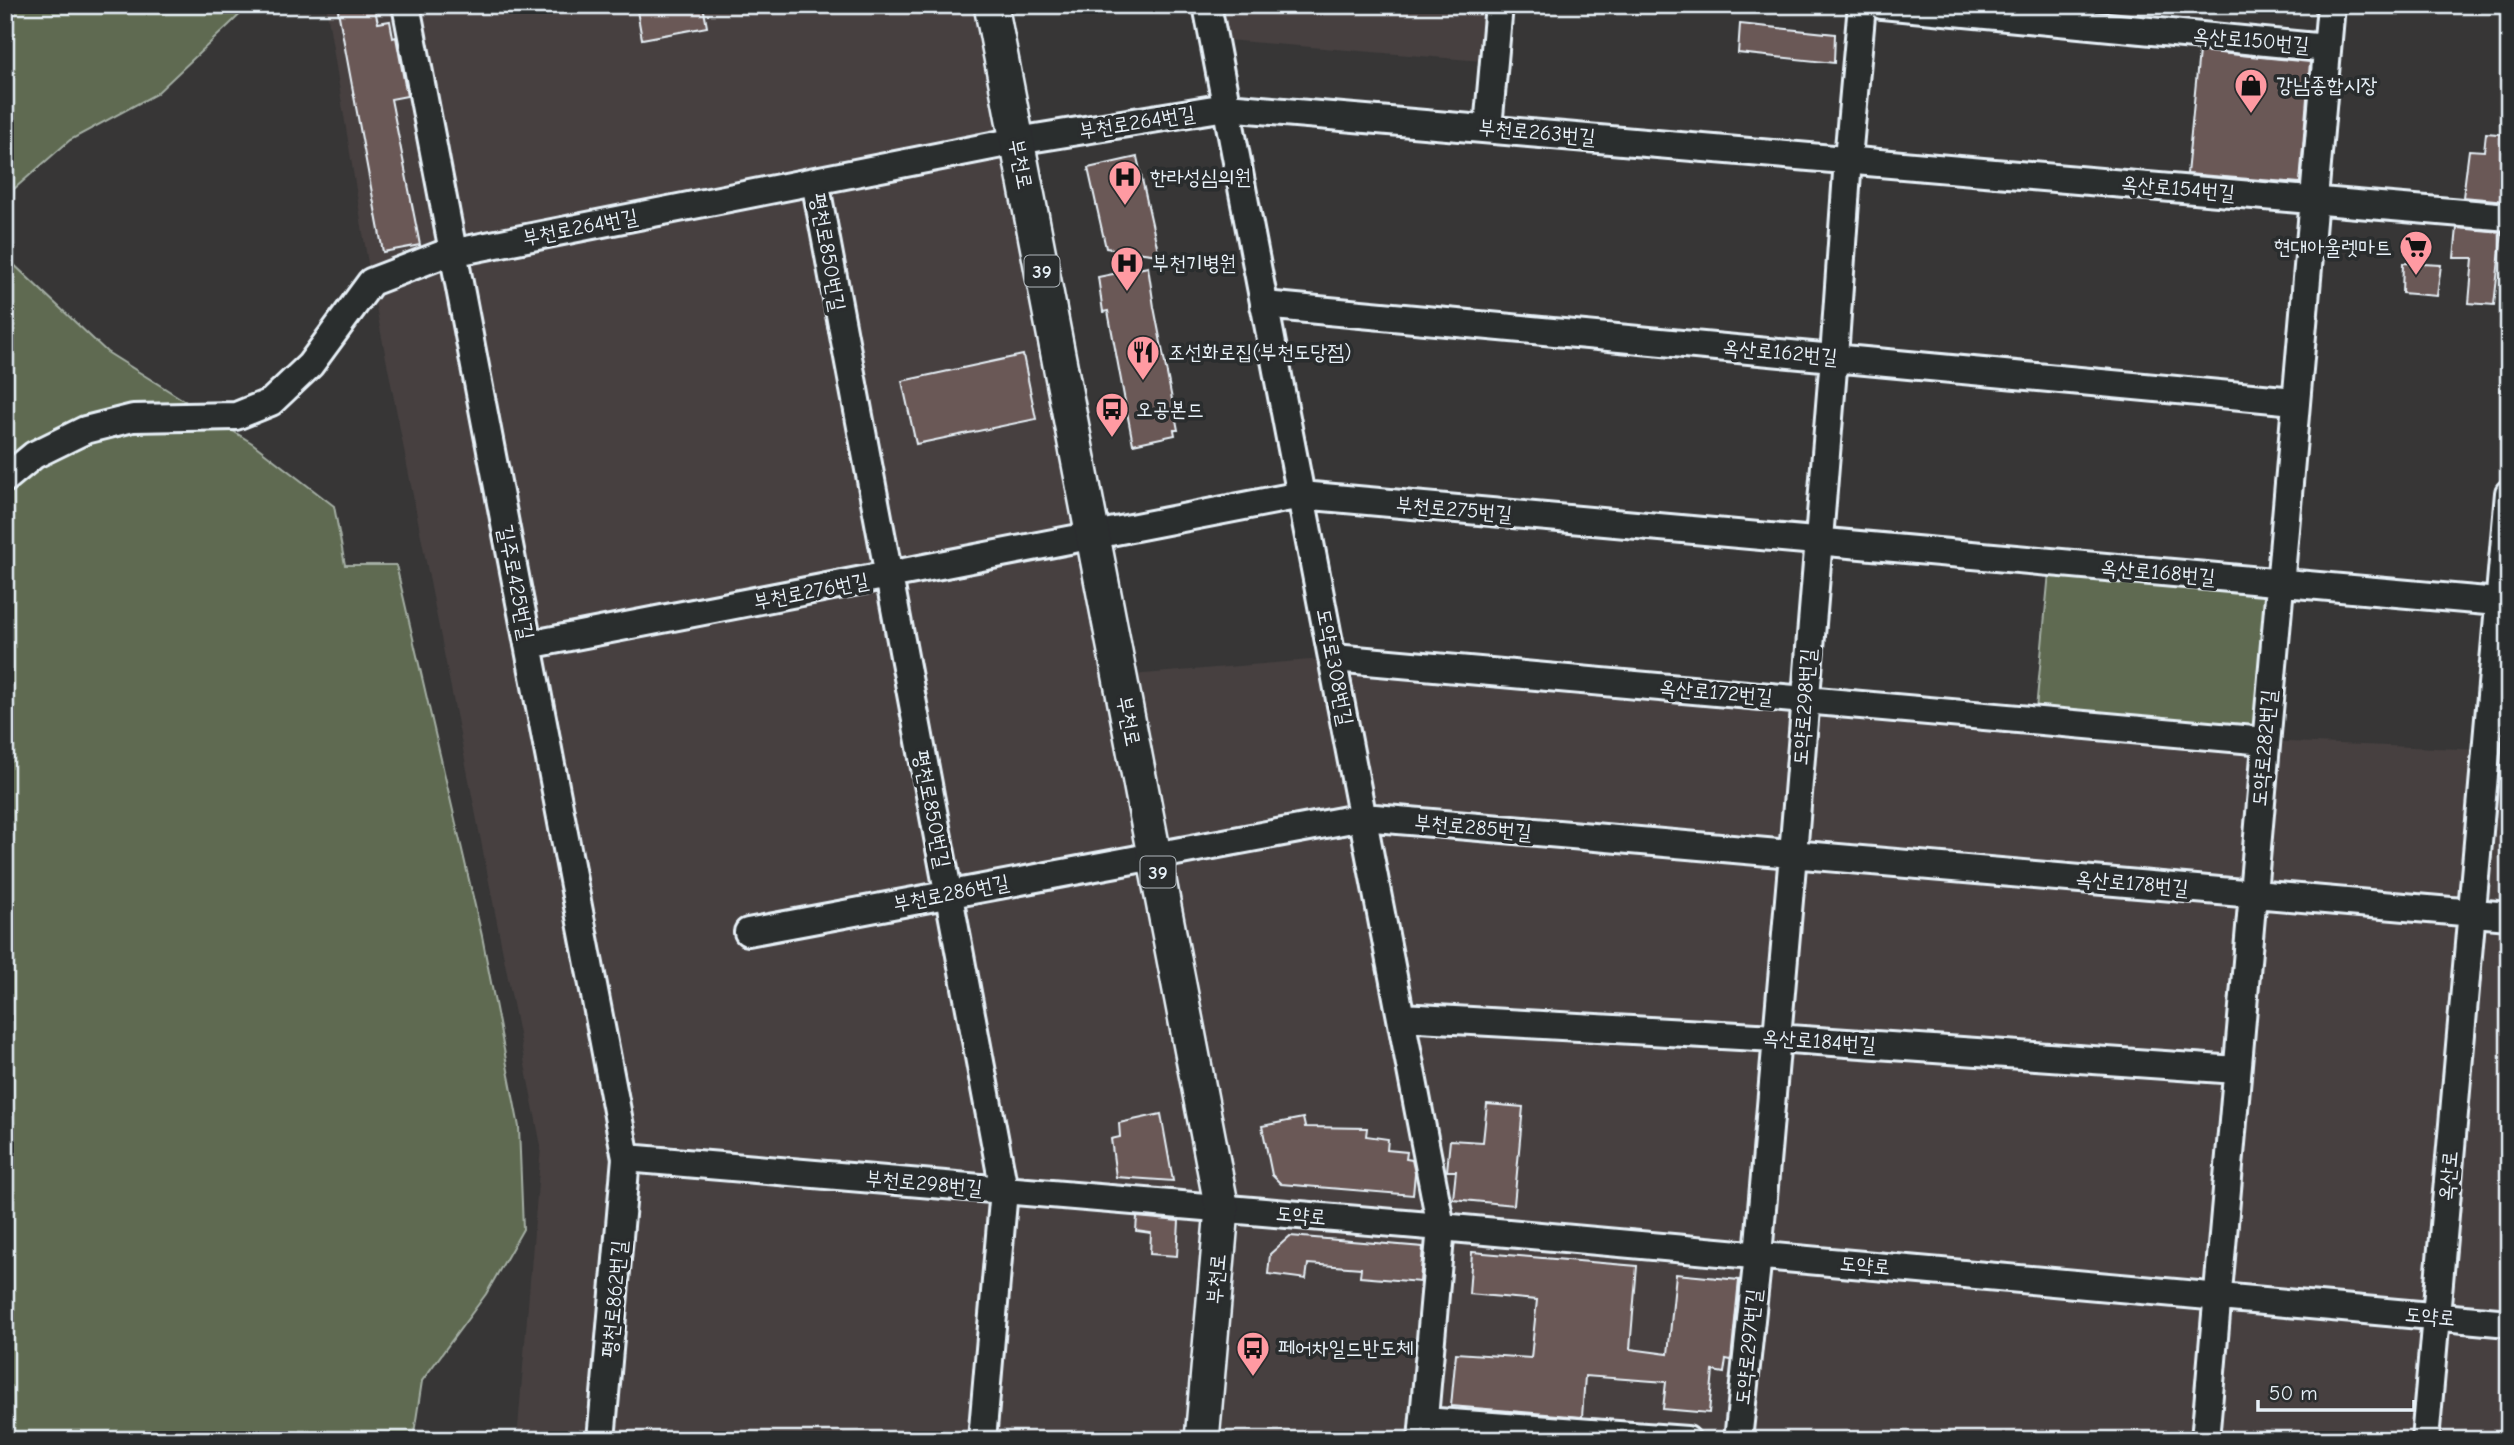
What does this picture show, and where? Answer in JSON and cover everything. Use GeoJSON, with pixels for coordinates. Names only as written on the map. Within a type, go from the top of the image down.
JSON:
{"type":"FeatureCollection","features":[{"type":"Feature","properties":{"kind":"main road","name":"부천로"},"geometry":{"type":"LineString","coordinates":[[991,5],[1222,1209],[1202,1440]]}},
{"type":"Feature","properties":{"kind":"street","name":"길주로425번길"},"geometry":{"type":"LineString","coordinates":[[406,5],[626,1158]]}},
{"type":"Feature","properties":{"kind":"street","name":"도약로308번길"},"geometry":{"type":"LineString","coordinates":[[1207,5],[1441,1227],[1423,1430]]}},
{"type":"Feature","properties":{"kind":"street"},"geometry":{"type":"LineString","coordinates":[[1488,128],[1499,5]]}},
{"type":"Feature","properties":{"kind":"street","name":"도약로298번길"},"geometry":{"type":"LineString","coordinates":[[1758,1255],[1862,5]]}},
{"type":"Feature","properties":{"kind":"street","name":"옥산로150번길"},"geometry":{"type":"LineString","coordinates":[[1882,5],[2327,47]]}},
{"type":"Feature","properties":{"kind":"street","name":"도약로282번길"},"geometry":{"type":"LineString","coordinates":[[2205,1440],[2331,5]]}},
{"type":"Feature","properties":{"kind":"street","name":"부천로264번길"},"geometry":{"type":"LineString","coordinates":[[5,479],[34,455],[86,430],[133,418],[236,416],[271,402],[310,365],[371,282],[452,252],[1017,141],[1226,107]]}},
{"type":"Feature","properties":{"kind":"street","name":"부천로263번길"},"geometry":{"type":"LineString","coordinates":[[1226,107],[1848,159]]}},
{"type":"Feature","properties":{"kind":"street","name":"옥산로154번길"},"geometry":{"type":"LineString","coordinates":[[1848,159],[2509,217]]}},
{"type":"Feature","properties":{"kind":"street","name":"평천로850번길"},"geometry":{"type":"LineString","coordinates":[[815,181],[1004,1190],[982,1440]]}},
{"type":"Feature","properties":{"kind":"street","name":"옥산로162번길"},"geometry":{"type":"LineString","coordinates":[[1264,304],[2295,401]]}},
{"type":"Feature","properties":{"kind":"street","name":"옥산로"},"geometry":{"type":"LineString","coordinates":[[2425,1440],[2472,913],[2504,602],[2509,493]]}},
{"type":"Feature","properties":{"kind":"street","name":"부천로275번길"},"geometry":{"type":"LineString","coordinates":[[1093,536],[1301,495],[1818,542]]}},
{"type":"Feature","properties":{"kind":"street","name":"부천로276번길"},"geometry":{"type":"LineString","coordinates":[[528,645],[1093,536]]}},
{"type":"Feature","properties":{"kind":"street","name":"옥산로168번길"},"geometry":{"type":"LineString","coordinates":[[1818,542],[2504,602]]}},
{"type":"Feature","properties":{"kind":"street","name":"옥산로172번길"},"geometry":{"type":"LineString","coordinates":[[1334,658],[2265,741]]}},
{"type":"Feature","properties":{"kind":"street","name":"부천로285번길"},"geometry":{"type":"LineString","coordinates":[[1155,855],[1363,817],[1793,854]]}},
{"type":"Feature","properties":{"kind":"street","name":"옥산로178번길"},"geometry":{"type":"LineString","coordinates":[[1793,854],[2472,913]]}},
{"type":"Feature","properties":{"kind":"street","name":"부천로286번길"},"geometry":{"type":"LineString","coordinates":[[748,932],[1155,855]]}},
{"type":"Feature","properties":{"kind":"street"},"geometry":{"type":"LineString","coordinates":[[2472,913],[2509,916]]}},
{"type":"Feature","properties":{"kind":"street","name":"옥산로184번길"},"geometry":{"type":"LineString","coordinates":[[1401,1017],[1775,1038],[2237,1070]]}},
{"type":"Feature","properties":{"kind":"street","name":"부천로298번길"},"geometry":{"type":"LineString","coordinates":[[626,1158],[1222,1209]]}},
{"type":"Feature","properties":{"kind":"street","name":"평천로862번길"},"geometry":{"type":"LineString","coordinates":[[601,1440],[626,1158]]}},
{"type":"Feature","properties":{"kind":"street","name":"도약로"},"geometry":{"type":"LineString","coordinates":[[1222,1209],[2509,1322]]}},
{"type":"Feature","properties":{"kind":"street","name":"도약로297번길"},"geometry":{"type":"LineString","coordinates":[[1738,1440],[1758,1255]]}},
{"type":"Feature","properties":{"kind":"street"},"geometry":{"type":"LineString","coordinates":[[1423,1430],[1687,1440]]}},
{"type":"Feature","properties":{"kind":"shaded area"},"geometry":{"type":"Polygon","coordinates":[[[326,5],[991,5],[1120,676],[1334,658],[2265,741],[2509,751],[2509,1440],[517,1440],[541,1146],[371,282],[326,5]]]}},
{"type":"Feature","properties":{"kind":"shaded area"},"geometry":{"type":"Polygon","coordinates":[[[1207,5],[1499,5],[1494,62],[1214,39],[1207,5]]]}},
{"type":"Feature","properties":{"kind":"green space"},"geometry":{"type":"Polygon","coordinates":[[[5,5],[250,5],[156,94],[70,140],[14,189],[9,260],[107,352],[252,443],[334,506],[345,565],[396,565],[482,936],[519,1127],[523,1229],[486,1294],[422,1381],[413,1440],[5,1440],[5,5]]]}},
{"type":"Feature","properties":{"kind":"green space"},"geometry":{"type":"Polygon","coordinates":[[[2050,562],[2279,583],[2265,741],[2035,720],[2050,562]]]}},
{"type":"Feature","properties":{"kind":"building"},"geometry":{"type":"Polygon","coordinates":[[[337,5],[374,5],[378,23],[390,21],[393,38],[396,37],[407,96],[391,99],[420,245],[383,252],[337,5]]]}},
{"type":"Feature","properties":{"kind":"building"},"geometry":{"type":"Polygon","coordinates":[[[636,5],[703,5],[707,27],[642,39],[636,5]]]}},
{"type":"Feature","properties":{"kind":"building"},"geometry":{"type":"Polygon","coordinates":[[[1740,24],[1835,34],[1834,63],[1738,53],[1740,24]]]}},
{"type":"Feature","properties":{"kind":"building","name":"강남종합시장"},"geometry":{"type":"Polygon","coordinates":[[[2199,51],[2310,62],[2300,183],[2187,174],[2199,51]]]}},
{"type":"Feature","properties":{"kind":"building"},"geometry":{"type":"Polygon","coordinates":[[[2486,133],[2509,135],[2506,201],[2463,197],[2469,150],[2484,151],[2486,133]]]}},
{"type":"Feature","properties":{"kind":"building"},"geometry":{"type":"Polygon","coordinates":[[[1137,157],[1159,255],[1106,248],[1088,168],[1137,157]]]}},
{"type":"Feature","properties":{"kind":"building"},"geometry":{"type":"Polygon","coordinates":[[[2457,228],[2502,232],[2494,305],[2469,303],[2473,258],[2454,258],[2457,228]]]}},
{"type":"Feature","properties":{"kind":"building"},"geometry":{"type":"Polygon","coordinates":[[[2403,263],[2441,265],[2437,296],[2402,293],[2403,263]]]}},
{"type":"Feature","properties":{"kind":"building"},"geometry":{"type":"Polygon","coordinates":[[[1148,267],[1178,430],[1174,430],[1175,435],[1133,444],[1108,311],[1103,312],[1098,277],[1148,267]]]}},
{"type":"Feature","properties":{"kind":"building"},"geometry":{"type":"Polygon","coordinates":[[[1023,355],[1036,419],[916,444],[902,381],[1023,355]]]}},
{"type":"Feature","properties":{"kind":"building"},"geometry":{"type":"Polygon","coordinates":[[[1487,1104],[1523,1107],[1514,1205],[1453,1199],[1456,1171],[1447,1171],[1450,1140],[1483,1142],[1487,1104]]]}},
{"type":"Feature","properties":{"kind":"building"},"geometry":{"type":"Polygon","coordinates":[[[1161,1114],[1173,1181],[1116,1177],[1111,1139],[1120,1137],[1119,1123],[1161,1114]]]}},
{"type":"Feature","properties":{"kind":"building"},"geometry":{"type":"Polygon","coordinates":[[[1303,1118],[1305,1127],[1367,1128],[1366,1136],[1388,1139],[1387,1150],[1407,1152],[1406,1159],[1412,1160],[1415,1173],[1413,1195],[1281,1184],[1272,1175],[1262,1126],[1303,1118]]]}},
{"type":"Feature","properties":{"kind":"building"},"geometry":{"type":"Polygon","coordinates":[[[1137,1217],[1179,1221],[1177,1256],[1150,1254],[1151,1233],[1136,1231],[1137,1217]]]}},
{"type":"Feature","properties":{"kind":"building"},"geometry":{"type":"Polygon","coordinates":[[[1290,1236],[1423,1247],[1420,1282],[1360,1277],[1361,1268],[1308,1264],[1306,1279],[1268,1274],[1270,1254],[1290,1236]]]}},
{"type":"Feature","properties":{"kind":"building"},"geometry":{"type":"Polygon","coordinates":[[[1472,1252],[1637,1266],[1630,1349],[1668,1354],[1676,1274],[1739,1280],[1731,1360],[1726,1359],[1724,1373],[1713,1371],[1709,1413],[1663,1409],[1666,1382],[1585,1376],[1582,1417],[1451,1406],[1456,1353],[1531,1358],[1537,1300],[1469,1294],[1472,1252]]]}},
{"type":"Feature","properties":{"kind":"place","name":"강남종합시장"},"geometry":{"type":"Point","coordinates":[2251,115]}},
{"type":"Feature","properties":{"kind":"place","name":"한라성심의원"},"geometry":{"type":"Point","coordinates":[1125,207]}},
{"type":"Feature","properties":{"kind":"place","name":"현대아울렛마트"},"geometry":{"type":"Point","coordinates":[2416,277]}},
{"type":"Feature","properties":{"kind":"place","name":"부천기병원"},"geometry":{"type":"Point","coordinates":[1127,293]}},
{"type":"Feature","properties":{"kind":"place","name":"조선화로집(부천도당점)"},"geometry":{"type":"Point","coordinates":[1143,382]}},
{"type":"Feature","properties":{"kind":"place","name":"오공본드"},"geometry":{"type":"Point","coordinates":[1112,439]}},
{"type":"Feature","properties":{"kind":"place","name":"페어차일드반도체"},"geometry":{"type":"Point","coordinates":[1253,1378]}}]}
